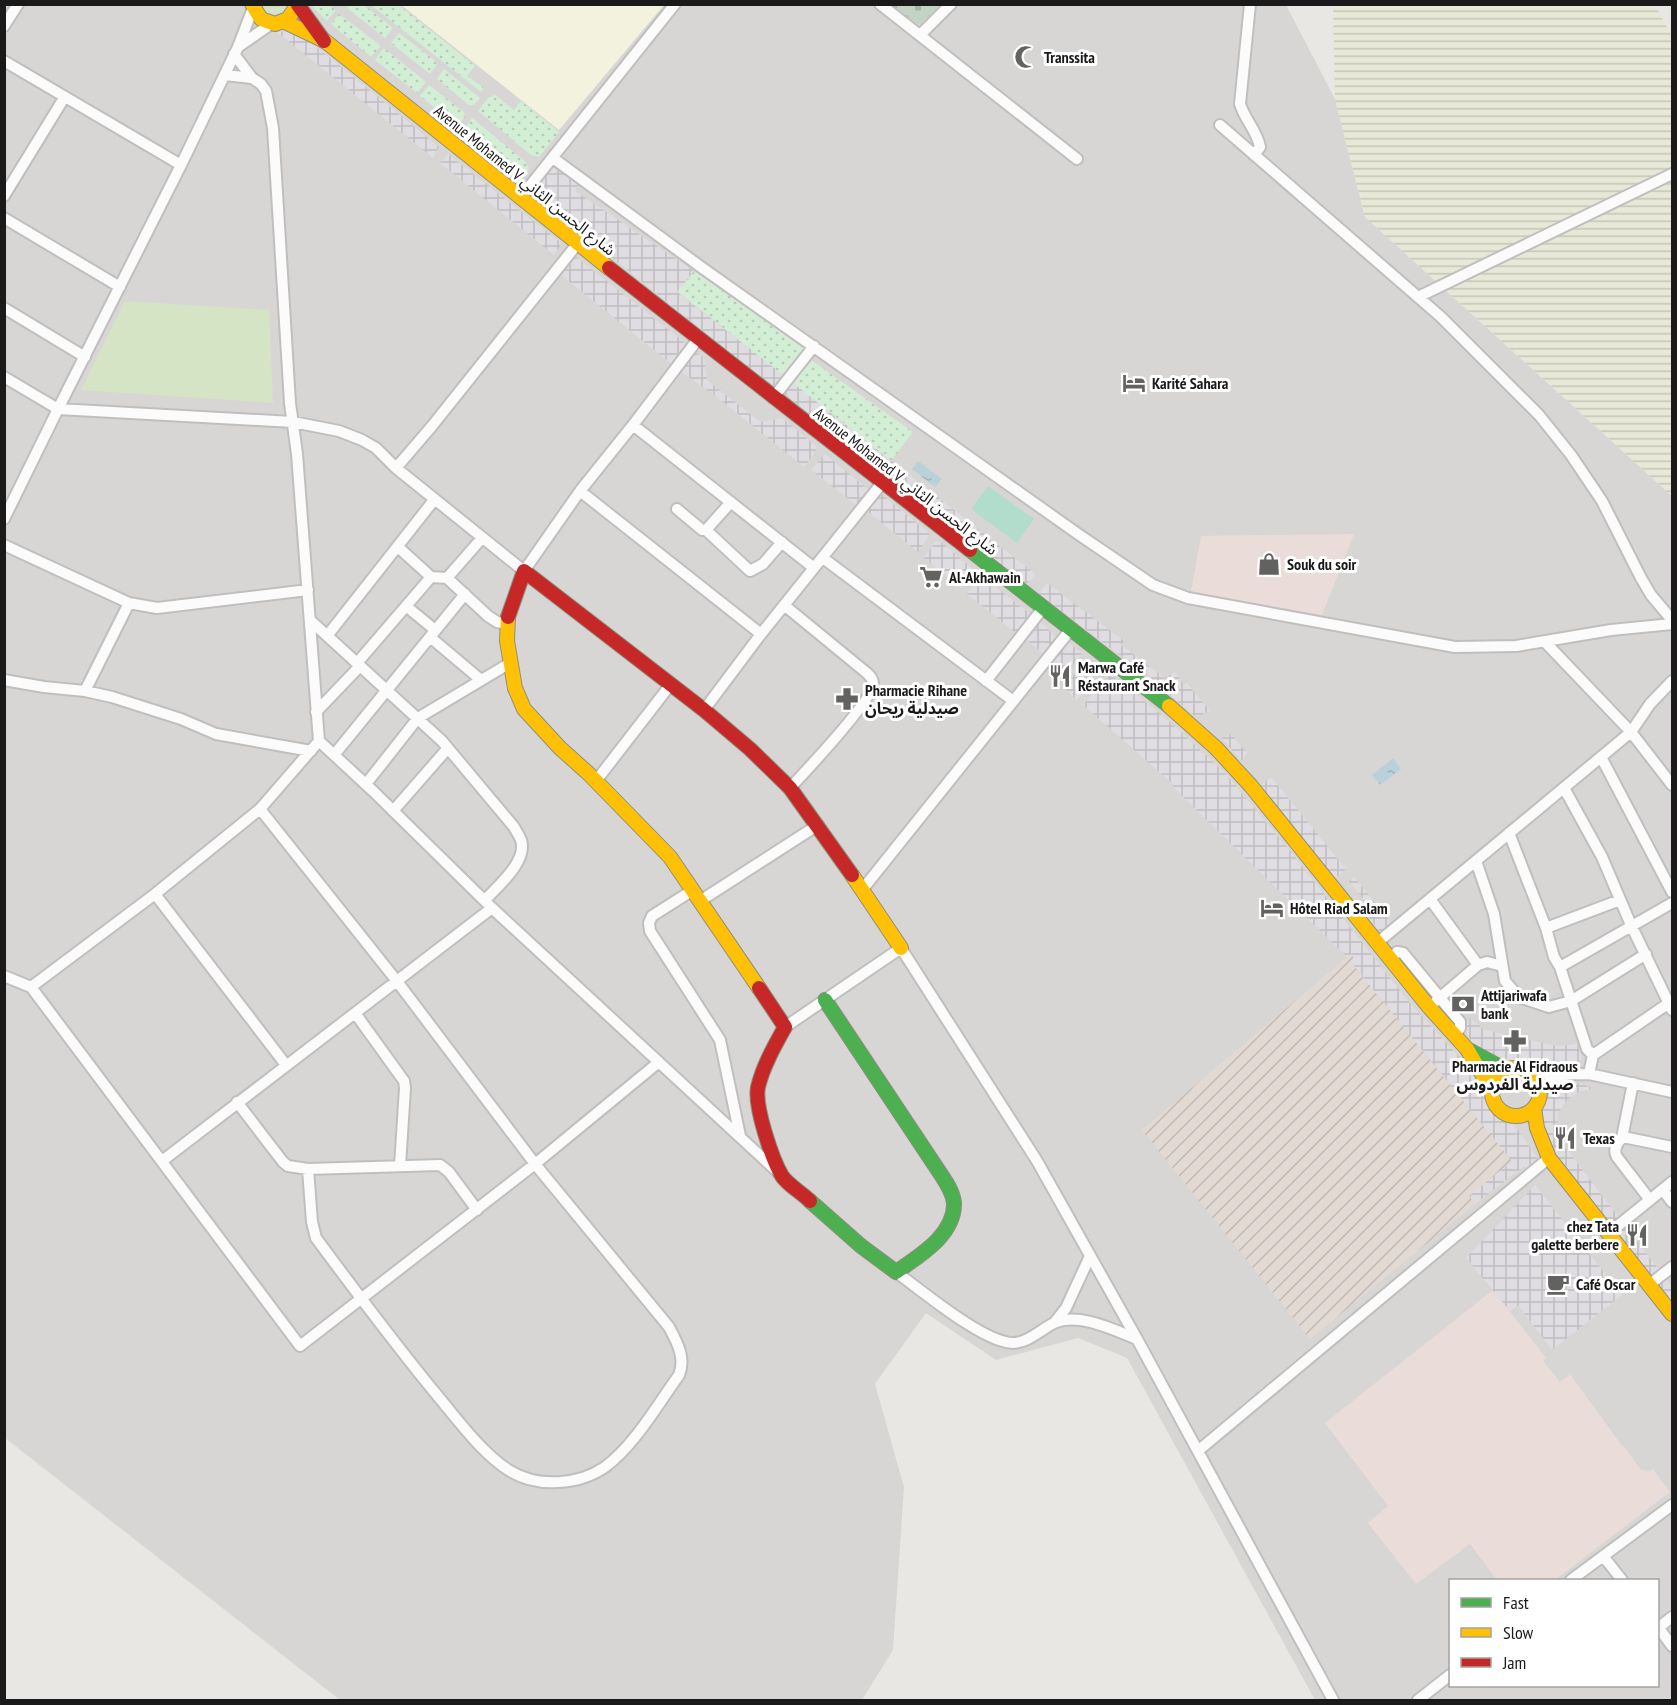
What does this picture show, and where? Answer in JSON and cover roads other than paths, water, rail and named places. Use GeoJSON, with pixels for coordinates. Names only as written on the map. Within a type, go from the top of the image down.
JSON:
{"type":"FeatureCollection","features":[{"type":"Feature","properties":{"kind":"main road"},"geometry":{"type":"LineString","coordinates":[[278,23],[295,12],[298,5]]}},
{"type":"Feature","properties":{"kind":"main road","name":"Avenue Mohamed V شارع الحسن الثاني"},"geometry":{"type":"LineString","coordinates":[[298,5],[325,41],[698,339],[1160,698],[1222,754],[1266,803],[1390,959],[1434,1003],[1454,1036],[1467,1049],[1492,1091],[1496,1105],[1500,1110],[1513,1116],[1535,1145],[1547,1156],[1672,1314]]}},
{"type":"Feature","properties":{"kind":"main road","name":"Avenue Mohamed V شارع الحسن الثاني"},"geometry":{"type":"LineString","coordinates":[[253,6],[260,18],[325,41]]}},
{"type":"Feature","properties":{"kind":"main road"},"geometry":{"type":"LineString","coordinates":[[825,1000],[916,1134],[944,1180],[954,1203],[949,1223],[938,1239],[896,1272],[861,1246],[783,1177],[759,1118],[757,1103],[758,1088],[774,1047],[785,1027],[660,845],[560,748],[524,709],[515,688],[510,663],[507,624],[515,589],[524,571],[704,710],[750,749],[790,788],[818,825],[901,948]]}},
{"type":"Feature","properties":{"kind":"main road","name":"Avenue Mohamed V شارع الحسن الثاني"},"geometry":{"type":"LineString","coordinates":[[1467,1049],[1506,1070],[1521,1068],[1534,1075]]}},
{"type":"Feature","properties":{"kind":"main road"},"geometry":{"type":"LineString","coordinates":[[1492,1091],[1496,1078],[1506,1070]]}},
{"type":"Feature","properties":{"kind":"main road"},"geometry":{"type":"LineString","coordinates":[[1513,1116],[1521,1116],[1538,1103],[1540,1090],[1534,1075]]}},
{"type":"Feature","properties":{"kind":"main road","name":"Avenue Mohamed V شارع الحسن الثاني"},"geometry":{"type":"LineString","coordinates":[[1534,1108],[1537,1128],[1547,1156]]}},
{"type":"Feature","properties":{"kind":"street"},"geometry":{"type":"LineString","coordinates":[[4,26],[18,4]]}},
{"type":"Feature","properties":{"kind":"street"},"geometry":{"type":"LineString","coordinates":[[521,197],[675,4]]}},
{"type":"Feature","properties":{"kind":"street"},"geometry":{"type":"LineString","coordinates":[[880,4],[1077,159]]}},
{"type":"Feature","properties":{"kind":"street"},"geometry":{"type":"LineString","coordinates":[[920,34],[951,4]]}},
{"type":"Feature","properties":{"kind":"street"},"geometry":{"type":"LineString","coordinates":[[1250,4],[1240,104],[1243,115],[1260,147],[1254,155]]}},
{"type":"Feature","properties":{"kind":"street"},"geometry":{"type":"LineString","coordinates":[[4,519],[41,440],[85,357],[225,75],[253,6]]}},
{"type":"Feature","properties":{"kind":"street"},"geometry":{"type":"LineString","coordinates":[[236,50],[278,23]]}},
{"type":"Feature","properties":{"kind":"street"},"geometry":{"type":"LineString","coordinates":[[236,50],[252,78],[266,91],[273,128],[283,307],[311,621],[319,741],[488,904],[783,1177]]}},
{"type":"Feature","properties":{"kind":"street"},"geometry":{"type":"LineString","coordinates":[[4,62],[181,165]]}},
{"type":"Feature","properties":{"kind":"street"},"geometry":{"type":"LineString","coordinates":[[225,75],[252,78]]}},
{"type":"Feature","properties":{"kind":"street"},"geometry":{"type":"LineString","coordinates":[[4,196],[64,98]]}},
{"type":"Feature","properties":{"kind":"street"},"geometry":{"type":"LineString","coordinates":[[1220,125],[1418,297],[1511,385],[1571,455],[1602,501],[1651,595],[1672,622]]}},
{"type":"Feature","properties":{"kind":"street"},"geometry":{"type":"LineString","coordinates":[[553,158],[701,267],[1078,534],[1160,588],[1188,598],[1455,646],[1516,646],[1672,622]]}},
{"type":"Feature","properties":{"kind":"street"},"geometry":{"type":"LineString","coordinates":[[1418,297],[1672,174]]}},
{"type":"Feature","properties":{"kind":"street"},"geometry":{"type":"LineString","coordinates":[[4,218],[120,287]]}},
{"type":"Feature","properties":{"kind":"street"},"geometry":{"type":"LineString","coordinates":[[396,468],[578,243]]}},
{"type":"Feature","properties":{"kind":"street"},"geometry":{"type":"LineString","coordinates":[[4,308],[85,357]]}},
{"type":"Feature","properties":{"kind":"street"},"geometry":{"type":"LineString","coordinates":[[4,377],[58,409],[293,422],[339,431],[376,448],[434,500],[524,571],[580,491],[698,339]]}},
{"type":"Feature","properties":{"kind":"street"},"geometry":{"type":"LineString","coordinates":[[773,398],[814,346]]}},
{"type":"Feature","properties":{"kind":"street"},"geometry":{"type":"LineString","coordinates":[[633,425],[814,568]]}},
{"type":"Feature","properties":{"kind":"street"},"geometry":{"type":"LineString","coordinates":[[704,710],[761,634],[882,483]]}},
{"type":"Feature","properties":{"kind":"street"},"geometry":{"type":"LineString","coordinates":[[580,491],[761,634]]}},
{"type":"Feature","properties":{"kind":"street"},"geometry":{"type":"LineString","coordinates":[[327,636],[434,500]]}},
{"type":"Feature","properties":{"kind":"street"},"geometry":{"type":"LineString","coordinates":[[706,530],[731,502]]}},
{"type":"Feature","properties":{"kind":"street"},"geometry":{"type":"LineString","coordinates":[[677,509],[702,530],[706,530],[750,571],[763,564],[782,542]]}},
{"type":"Feature","properties":{"kind":"street"},"geometry":{"type":"LineString","coordinates":[[447,578],[482,538]]}},
{"type":"Feature","properties":{"kind":"street"},"geometry":{"type":"LineString","coordinates":[[4,545],[129,603],[157,608],[308,590]]}},
{"type":"Feature","properties":{"kind":"street"},"geometry":{"type":"LineString","coordinates":[[398,547],[431,577],[447,578],[497,622],[507,624]]}},
{"type":"Feature","properties":{"kind":"street"},"geometry":{"type":"LineString","coordinates":[[823,558],[1012,700]]}},
{"type":"Feature","properties":{"kind":"street"},"geometry":{"type":"LineString","coordinates":[[316,712],[431,577]]}},
{"type":"Feature","properties":{"kind":"street"},"geometry":{"type":"LineString","coordinates":[[334,755],[465,594]]}},
{"type":"Feature","properties":{"kind":"street"},"geometry":{"type":"LineString","coordinates":[[86,691],[129,603]]}},
{"type":"Feature","properties":{"kind":"street"},"geometry":{"type":"LineString","coordinates":[[784,605],[862,669],[873,682],[871,691],[865,700],[827,748],[790,788]]}},
{"type":"Feature","properties":{"kind":"street"},"geometry":{"type":"LineString","coordinates":[[406,606],[481,680]]}},
{"type":"Feature","properties":{"kind":"street"},"geometry":{"type":"LineString","coordinates":[[986,681],[1043,608]]}},
{"type":"Feature","properties":{"kind":"street"},"geometry":{"type":"LineString","coordinates":[[162,1161],[356,1013],[488,904],[520,861],[522,854],[521,840],[514,827],[448,748],[311,621]]}},
{"type":"Feature","properties":{"kind":"street"},"geometry":{"type":"LineString","coordinates":[[862,890],[1071,629]]}},
{"type":"Feature","properties":{"kind":"street"},"geometry":{"type":"LineString","coordinates":[[1545,642],[1631,732],[1672,785]]}},
{"type":"Feature","properties":{"kind":"street"},"geometry":{"type":"LineString","coordinates":[[366,784],[417,718],[510,663]]}},
{"type":"Feature","properties":{"kind":"street"},"geometry":{"type":"LineString","coordinates":[[4,680],[55,689],[86,691],[181,719],[216,734],[311,751]]}},
{"type":"Feature","properties":{"kind":"street"},"geometry":{"type":"LineString","coordinates":[[1377,943],[1631,732],[1650,704],[1672,681]]}},
{"type":"Feature","properties":{"kind":"street"},"geometry":{"type":"LineString","coordinates":[[596,781],[671,684]]}},
{"type":"Feature","properties":{"kind":"street"},"geometry":{"type":"LineString","coordinates":[[31,987],[155,894],[260,809],[319,741]]}},
{"type":"Feature","properties":{"kind":"street"},"geometry":{"type":"LineString","coordinates":[[393,811],[448,748]]}},
{"type":"Feature","properties":{"kind":"street"},"geometry":{"type":"LineString","coordinates":[[1601,757],[1672,892]]}},
{"type":"Feature","properties":{"kind":"street"},"geometry":{"type":"LineString","coordinates":[[1564,788],[1602,857],[1631,925],[1671,1007],[1593,1055],[1589,1074]]}},
{"type":"Feature","properties":{"kind":"street"},"geometry":{"type":"LineString","coordinates":[[260,809],[396,980],[535,1164],[664,1322],[675,1338],[681,1354],[682,1367],[679,1375],[629,1445],[604,1468],[558,1483],[527,1479],[510,1471],[469,1433],[386,1333],[316,1238],[312,1222],[308,1169]]}},
{"type":"Feature","properties":{"kind":"street"},"geometry":{"type":"LineString","coordinates":[[740,1136],[720,1040],[650,931],[649,923],[652,916],[697,896],[818,825]]}},
{"type":"Feature","properties":{"kind":"street"},"geometry":{"type":"LineString","coordinates":[[1509,833],[1546,928],[1554,957],[1560,967],[1587,1048],[1593,1055]]}},
{"type":"Feature","properties":{"kind":"street"},"geometry":{"type":"LineString","coordinates":[[1476,861],[1494,914],[1502,950],[1505,981],[1519,997],[1549,1007],[1571,1001],[1646,954]]}},
{"type":"Feature","properties":{"kind":"street"},"geometry":{"type":"LineString","coordinates":[[155,894],[286,1065]]}},
{"type":"Feature","properties":{"kind":"street"},"geometry":{"type":"LineString","coordinates":[[1430,899],[1478,965]]}},
{"type":"Feature","properties":{"kind":"street"},"geometry":{"type":"LineString","coordinates":[[1546,928],[1620,900]]}},
{"type":"Feature","properties":{"kind":"street"},"geometry":{"type":"LineString","coordinates":[[1560,967],[1672,903]]}},
{"type":"Feature","properties":{"kind":"street"},"geometry":{"type":"LineString","coordinates":[[785,1027],[901,948],[1037,1161],[1199,1450],[1333,1701]]}},
{"type":"Feature","properties":{"kind":"street"},"geometry":{"type":"LineString","coordinates":[[1434,1003],[1478,965],[1487,962],[1502,966]]}},
{"type":"Feature","properties":{"kind":"street"},"geometry":{"type":"LineString","coordinates":[[4,976],[31,987],[300,1346],[477,1210],[659,1062]]}},
{"type":"Feature","properties":{"kind":"street"},"geometry":{"type":"LineString","coordinates":[[356,1013],[404,1081],[400,1166]]}},
{"type":"Feature","properties":{"kind":"street"},"geometry":{"type":"LineString","coordinates":[[1534,1075],[1589,1074],[1672,1092]]}},
{"type":"Feature","properties":{"kind":"street"},"geometry":{"type":"LineString","coordinates":[[1540,1090],[1549,1083],[1568,1075]]}},
{"type":"Feature","properties":{"kind":"street"},"geometry":{"type":"LineString","coordinates":[[1633,1083],[1622,1138],[1615,1147],[1615,1153],[1650,1200]]}},
{"type":"Feature","properties":{"kind":"street"},"geometry":{"type":"LineString","coordinates":[[237,1102],[288,1166],[308,1169],[440,1165],[444,1167],[477,1210]]}},
{"type":"Feature","properties":{"kind":"street"},"geometry":{"type":"LineString","coordinates":[[1622,1138],[1639,1139],[1672,1147]]}},
{"type":"Feature","properties":{"kind":"street"},"geometry":{"type":"LineString","coordinates":[[1199,1450],[1547,1156]]}},
{"type":"Feature","properties":{"kind":"street"},"geometry":{"type":"LineString","coordinates":[[1609,1233],[1672,1182]]}},
{"type":"Feature","properties":{"kind":"street"},"geometry":{"type":"LineString","coordinates":[[1663,1190],[1672,1202]]}},
{"type":"Feature","properties":{"kind":"street"},"geometry":{"type":"LineString","coordinates":[[896,1272],[972,1327],[992,1338],[1014,1344],[1025,1341],[1055,1322],[1066,1308],[1090,1256]]}},
{"type":"Feature","properties":{"kind":"street"},"geometry":{"type":"LineString","coordinates":[[1649,1285],[1672,1266]]}},
{"type":"Feature","properties":{"kind":"street"},"geometry":{"type":"LineString","coordinates":[[1055,1322],[1070,1319],[1086,1322],[1137,1339]]}},
{"type":"Feature","properties":{"kind":"street"},"geometry":{"type":"LineString","coordinates":[[1574,1579],[1672,1505]]}},
{"type":"Feature","properties":{"kind":"street"},"geometry":{"type":"LineString","coordinates":[[1603,1556],[1620,1579]]}},
{"type":"Feature","properties":{"kind":"street"},"geometry":{"type":"LineString","coordinates":[[1659,1626],[1672,1617]]}},
{"type":"Feature","properties":{"kind":"street"},"geometry":{"type":"LineString","coordinates":[[1659,1628],[1672,1646]]}},
{"type":"Feature","properties":{"kind":"street"},"geometry":{"type":"LineString","coordinates":[[1418,1701],[1449,1676]]}},
{"type":"Feature","properties":{"kind":"water"},"geometry":{"type":"Polygon","coordinates":[[[918,461],[942,479],[935,487],[912,469],[918,461]]]}},
{"type":"Feature","properties":{"kind":"water"},"geometry":{"type":"Polygon","coordinates":[[[1393,758],[1401,769],[1380,785],[1372,775],[1393,758]]]}},
{"type":"Feature","properties":{"kind":"place","name":"Transsita"},"geometry":{"type":"Point","coordinates":[1026,57]}},
{"type":"Feature","properties":{"kind":"place","name":"Karité Sahara"},"geometry":{"type":"Point","coordinates":[1134,383]}},
{"type":"Feature","properties":{"kind":"place","name":"Souk du soir"},"geometry":{"type":"Point","coordinates":[1269,564]}},
{"type":"Feature","properties":{"kind":"place","name":"Al-Akhawain"},"geometry":{"type":"Point","coordinates":[931,577]}},
{"type":"Feature","properties":{"kind":"place","name":"Marwa Café Réstaurant Snack"},"geometry":{"type":"Point","coordinates":[1060,676]}},
{"type":"Feature","properties":{"kind":"place","name":"Pharmacie Rihane صيدلية ريحان"},"geometry":{"type":"Point","coordinates":[847,699]}},
{"type":"Feature","properties":{"kind":"place","name":"Hôtel Riad Salam"},"geometry":{"type":"Point","coordinates":[1272,908]}},
{"type":"Feature","properties":{"kind":"place","name":"Attijariwafa bank"},"geometry":{"type":"Point","coordinates":[1463,1004]}},
{"type":"Feature","properties":{"kind":"place","name":"Pharmacie Al Fidraous صيدلية الفردوس"},"geometry":{"type":"Point","coordinates":[1515,1041]}},
{"type":"Feature","properties":{"kind":"place","name":"Texas"},"geometry":{"type":"Point","coordinates":[1565,1138]}},
{"type":"Feature","properties":{"kind":"place","name":"chez Tata galette berbere"},"geometry":{"type":"Point","coordinates":[1637,1235]}},
{"type":"Feature","properties":{"kind":"place","name":"Café Oscar"},"geometry":{"type":"Point","coordinates":[1558,1284]}}]}
